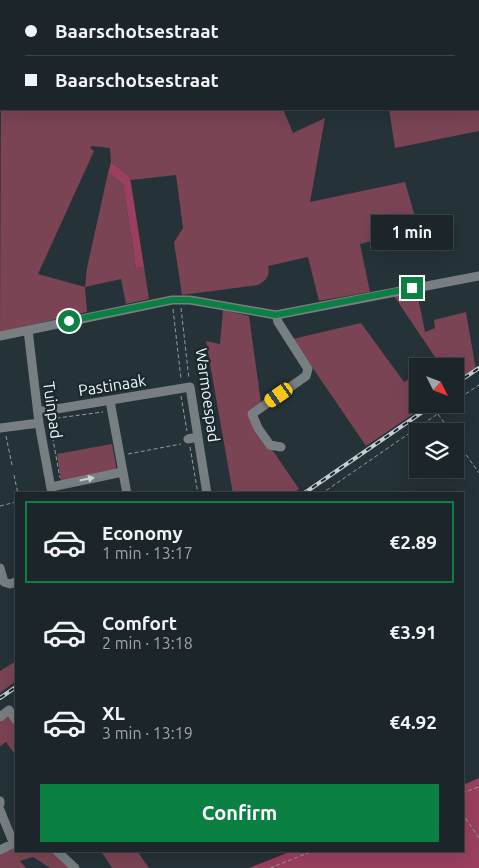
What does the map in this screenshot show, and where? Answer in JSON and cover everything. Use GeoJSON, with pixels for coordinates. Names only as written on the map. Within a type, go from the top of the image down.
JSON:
{"type":"FeatureCollection","features":[{"type":"Feature","properties":{"kind":"street"},"geometry":{"type":"LineString","coordinates":[[0,336],[136,307],[180,300],[276,315],[479,276]]}},
{"type":"Feature","properties":{"kind":"street"},"geometry":{"type":"LineString","coordinates":[[276,315],[278,322],[308,369],[306,376],[252,414],[258,428],[270,445],[281,447]]}},
{"type":"Feature","properties":{"kind":"street","name":"Tuinpad"},"geometry":{"type":"LineString","coordinates":[[28,330],[39,423],[51,490]]}},
{"type":"Feature","properties":{"kind":"street","name":"Pastinaak"},"geometry":{"type":"LineString","coordinates":[[38,412],[190,387]]}},
{"type":"Feature","properties":{"kind":"street","name":"Warmoespad"},"geometry":{"type":"LineString","coordinates":[[190,387],[207,492]]}},
{"type":"Feature","properties":{"kind":"street"},"geometry":{"type":"LineString","coordinates":[[110,401],[128,492]]}},
{"type":"Feature","properties":{"kind":"street"},"geometry":{"type":"LineString","coordinates":[[2,428],[39,423]]}},
{"type":"Feature","properties":{"kind":"street"},"geometry":{"type":"LineString","coordinates":[[189,441],[198,437]]}},
{"type":"Feature","properties":{"kind":"street"},"geometry":{"type":"LineString","coordinates":[[51,490],[123,472]]}},
{"type":"Feature","properties":{"kind":"street"},"geometry":{"type":"LineString","coordinates":[[0,568],[4,582],[10,584],[15,582]]}},
{"type":"Feature","properties":{"kind":"street"},"geometry":{"type":"LineString","coordinates":[[0,717],[9,710],[15,719]]}},
{"type":"Feature","properties":{"kind":"street"},"geometry":{"type":"LineString","coordinates":[[0,810],[15,842],[0,850]]}},
{"type":"Feature","properties":{"kind":"street"},"geometry":{"type":"LineString","coordinates":[[58,852],[75,868]]}},
{"type":"Feature","properties":{"kind":"path","name":"Warmoespad"},"geometry":{"type":"LineString","coordinates":[[180,300],[190,387]]}},
{"type":"Feature","properties":{"kind":"path"},"geometry":{"type":"LineString","coordinates":[[464,395],[479,385]]}},
{"type":"Feature","properties":{"kind":"path","name":"Pastinaak"},"geometry":{"type":"LineString","coordinates":[[49,419],[106,411]]}},
{"type":"Feature","properties":{"kind":"path"},"geometry":{"type":"LineString","coordinates":[[324,492],[437,414],[444,423]]}},
{"type":"Feature","properties":{"kind":"path"},"geometry":{"type":"LineString","coordinates":[[2,428],[12,465]]}},
{"type":"Feature","properties":{"kind":"path"},"geometry":{"type":"LineString","coordinates":[[120,456],[189,441]]}},
{"type":"Feature","properties":{"kind":"path"},"geometry":{"type":"LineString","coordinates":[[464,451],[479,473]]}},
{"type":"Feature","properties":{"kind":"path"},"geometry":{"type":"LineString","coordinates":[[14,475],[18,492]]}},
{"type":"Feature","properties":{"kind":"path"},"geometry":{"type":"LineString","coordinates":[[0,506],[15,502]]}},
{"type":"Feature","properties":{"kind":"path"},"geometry":{"type":"LineString","coordinates":[[464,792],[479,787]]}},
{"type":"Feature","properties":{"kind":"path"},"geometry":{"type":"LineString","coordinates":[[464,816],[479,838]]}},
{"type":"Feature","properties":{"kind":"path"},"geometry":{"type":"LineString","coordinates":[[270,868],[310,852]]}},
{"type":"Feature","properties":{"kind":"shaded area"},"geometry":{"type":"Polygon","coordinates":[[[1,110],[283,110],[293,133],[325,118],[310,202],[405,182],[420,234],[378,245],[375,240],[360,244],[370,292],[319,301],[308,257],[268,266],[269,272],[267,277],[258,285],[182,295],[174,242],[183,228],[176,175],[131,180],[130,177],[111,162],[110,148],[92,146],[90,148],[94,151],[38,274],[85,287],[87,312],[0,332],[1,110]]]}},
{"type":"Feature","properties":{"kind":"shaded area"},"geometry":{"type":"Polygon","coordinates":[[[389,110],[479,110],[479,131],[395,148],[389,110]]]}},
{"type":"Feature","properties":{"kind":"shaded area"},"geometry":{"type":"Polygon","coordinates":[[[111,162],[130,177],[144,267],[136,268],[123,184],[108,173],[111,162]]]}},
{"type":"Feature","properties":{"kind":"shaded area"},"geometry":{"type":"Polygon","coordinates":[[[108,173],[123,184],[136,268],[144,267],[149,299],[126,304],[121,279],[85,287],[87,268],[108,173]]]}},
{"type":"Feature","properties":{"kind":"shaded area"},"geometry":{"type":"Polygon","coordinates":[[[417,292],[425,332],[435,328],[434,320],[466,312],[476,370],[464,379],[464,358],[436,358],[394,296],[417,292]]]}},
{"type":"Feature","properties":{"kind":"shaded area"},"geometry":{"type":"Polygon","coordinates":[[[223,310],[249,316],[261,403],[247,413],[299,489],[295,492],[233,492],[206,341],[220,344],[223,310]]]}},
{"type":"Feature","properties":{"kind":"shaded area"},"geometry":{"type":"Polygon","coordinates":[[[361,323],[404,382],[409,379],[409,413],[415,413],[366,446],[293,339],[361,323]]]}},
{"type":"Feature","properties":{"kind":"shaded area"},"geometry":{"type":"Polygon","coordinates":[[[112,444],[117,471],[61,481],[57,454],[112,444]]]}},
{"type":"Feature","properties":{"kind":"shaded area"},"geometry":{"type":"Polygon","coordinates":[[[15,662],[15,682],[0,693],[0,671],[15,662]]]}},
{"type":"Feature","properties":{"kind":"shaded area"},"geometry":{"type":"Polygon","coordinates":[[[10,715],[15,722],[15,755],[6,742],[0,746],[0,722],[10,715]]]}},
{"type":"Feature","properties":{"kind":"shaded area"},"geometry":{"type":"Polygon","coordinates":[[[479,778],[479,868],[249,868],[289,852],[464,852],[464,785],[479,778]]]}},
{"type":"Feature","properties":{"kind":"shaded area"},"geometry":{"type":"Polygon","coordinates":[[[15,846],[15,852],[54,852],[72,868],[50,868],[33,857],[20,861],[26,868],[0,868],[0,854],[15,846]]]}},
{"type":"Feature","properties":{"kind":"shaded area"},"geometry":{"type":"Polygon","coordinates":[[[102,852],[138,852],[149,868],[112,868],[102,852]]]}},
{"type":"Feature","properties":{"kind":"railway"},"geometry":{"type":"LineString","coordinates":[[464,378],[479,368]]}},
{"type":"Feature","properties":{"kind":"railway"},"geometry":{"type":"LineString","coordinates":[[306,492],[421,413]]}},
{"type":"Feature","properties":{"kind":"railway"},"geometry":{"type":"LineString","coordinates":[[0,698],[15,688]]}},
{"type":"Feature","properties":{"kind":"route"},"geometry":{"type":"LineString","coordinates":[[69,321],[172,300],[190,300],[276,315],[412,288]]}}]}
